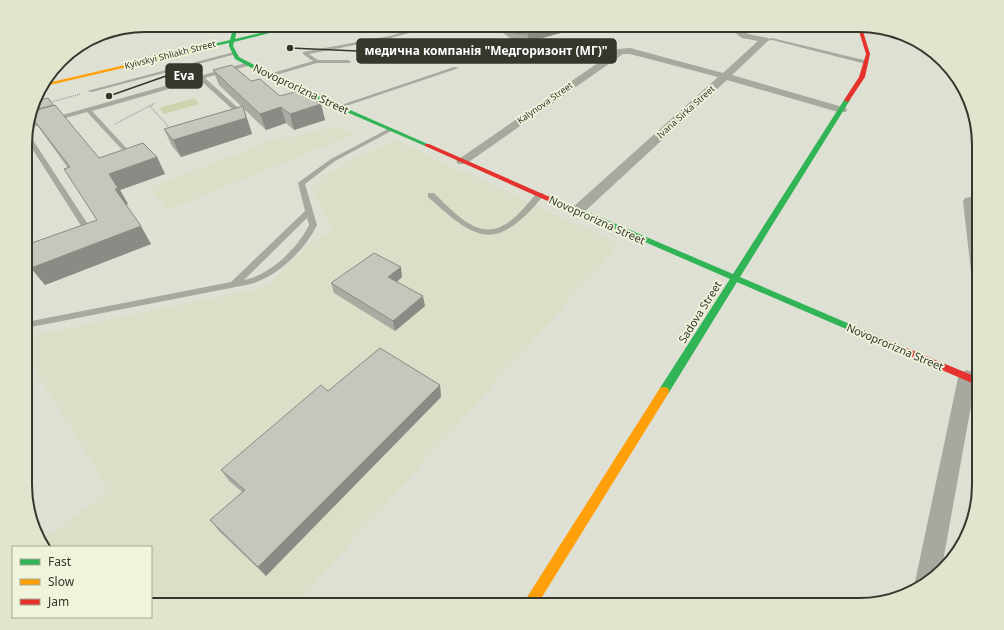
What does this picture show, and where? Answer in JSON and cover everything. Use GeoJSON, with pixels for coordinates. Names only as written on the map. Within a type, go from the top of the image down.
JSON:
{"type":"FeatureCollection","features":[{"type":"Feature","properties":{"kind":"main road"},"geometry":{"type":"LineString","coordinates":[[234,32],[231,46],[234,53]]}},
{"type":"Feature","properties":{"kind":"main road","name":"Kyivskyi Shliakh Street"},"geometry":{"type":"LineString","coordinates":[[50,84],[267,32]]}},
{"type":"Feature","properties":{"kind":"main road","name":"Sadova Street"},"geometry":{"type":"LineString","coordinates":[[533,598],[862,77],[868,54],[861,32]]}},
{"type":"Feature","properties":{"kind":"main road","name":"Novoprorizna Street"},"geometry":{"type":"LineString","coordinates":[[234,53],[237,58],[269,75],[338,107],[735,279],[972,380]]}},
{"type":"Feature","properties":{"kind":"street"},"geometry":{"type":"LineString","coordinates":[[739,32],[745,36],[765,40]]}},
{"type":"Feature","properties":{"kind":"street","name":"Ivana Sirka Street"},"geometry":{"type":"LineString","coordinates":[[577,211],[765,40]]}},
{"type":"Feature","properties":{"kind":"street","name":"Kalynova Street"},"geometry":{"type":"LineString","coordinates":[[462,161],[621,50],[630,50],[725,76]]}},
{"type":"Feature","properties":{"kind":"street"},"geometry":{"type":"LineString","coordinates":[[725,76],[842,110]]}},
{"type":"Feature","properties":{"kind":"street"},"geometry":{"type":"LineString","coordinates":[[970,201],[972,217]]}},
{"type":"Feature","properties":{"kind":"street"},"geometry":{"type":"LineString","coordinates":[[929,574],[972,384]]}},
{"type":"Feature","properties":{"kind":"lane"},"geometry":{"type":"LineString","coordinates":[[317,61],[305,53],[391,37],[407,32]]}},
{"type":"Feature","properties":{"kind":"lane"},"geometry":{"type":"LineString","coordinates":[[765,40],[772,39],[866,62]]}},
{"type":"Feature","properties":{"kind":"lane"},"geometry":{"type":"LineString","coordinates":[[90,92],[234,53]]}},
{"type":"Feature","properties":{"kind":"lane"},"geometry":{"type":"LineString","coordinates":[[269,75],[317,61],[348,62]]}},
{"type":"Feature","properties":{"kind":"lane"},"geometry":{"type":"LineString","coordinates":[[34,125],[249,64]]}},
{"type":"Feature","properties":{"kind":"lane"},"geometry":{"type":"LineString","coordinates":[[338,107],[456,68]]}},
{"type":"Feature","properties":{"kind":"lane"},"geometry":{"type":"LineString","coordinates":[[202,78],[244,116],[237,118]]}},
{"type":"Feature","properties":{"kind":"lane"},"geometry":{"type":"LineString","coordinates":[[88,110],[129,154]]}},
{"type":"Feature","properties":{"kind":"lane"},"geometry":{"type":"LineString","coordinates":[[32,324],[251,281],[276,269],[307,237],[313,225],[301,183],[333,160],[390,130]]}},
{"type":"Feature","properties":{"kind":"lane"},"geometry":{"type":"LineString","coordinates":[[32,143],[89,232]]}},
{"type":"Feature","properties":{"kind":"lane"},"geometry":{"type":"LineString","coordinates":[[431,195],[468,226],[476,231],[489,233],[500,231],[508,226],[540,195]]}},
{"type":"Feature","properties":{"kind":"lane"},"geometry":{"type":"LineString","coordinates":[[233,285],[310,211]]}},
{"type":"Feature","properties":{"kind":"path"},"geometry":{"type":"LineString","coordinates":[[46,103],[90,92]]}},
{"type":"Feature","properties":{"kind":"path"},"geometry":{"type":"LineString","coordinates":[[140,95],[168,126]]}},
{"type":"Feature","properties":{"kind":"shaded area"},"geometry":{"type":"Polygon","coordinates":[[[338,125],[353,135],[168,210],[148,188],[277,138],[293,137],[338,125]]]}},
{"type":"Feature","properties":{"kind":"shaded area"},"geometry":{"type":"Polygon","coordinates":[[[395,140],[620,244],[301,598],[152,598],[152,546],[50,546],[45,538],[108,490],[32,365],[32,336],[266,287],[310,244],[332,229],[311,189],[318,180],[352,159],[395,140]]]}},
{"type":"Feature","properties":{"kind":"green space"},"geometry":{"type":"Polygon","coordinates":[[[194,98],[199,104],[164,114],[159,108],[194,98]]]}},
{"type":"Feature","properties":{"kind":"building"},"geometry":{"type":"Polygon","coordinates":[[[513,32],[536,32],[528,34],[513,32]]]}},
{"type":"Feature","properties":{"kind":"building"},"geometry":{"type":"Polygon","coordinates":[[[232,65],[251,81],[260,79],[280,96],[301,90],[321,104],[290,114],[281,107],[260,114],[213,70],[232,65]]]}},
{"type":"Feature","properties":{"kind":"building"},"geometry":{"type":"Polygon","coordinates":[[[48,98],[53,105],[38,109],[42,99],[48,98]]]}},
{"type":"Feature","properties":{"kind":"building"},"geometry":{"type":"Polygon","coordinates":[[[55,105],[99,158],[143,143],[157,157],[109,174],[118,188],[115,189],[141,226],[32,268],[32,243],[97,220],[64,169],[70,167],[35,121],[38,109],[55,105]]]}},
{"type":"Feature","properties":{"kind":"building"},"geometry":{"type":"Polygon","coordinates":[[[243,106],[246,118],[173,140],[164,129],[243,106]]]}},
{"type":"Feature","properties":{"kind":"building"},"geometry":{"type":"Polygon","coordinates":[[[374,253],[401,267],[388,277],[423,296],[393,321],[331,283],[374,253]]]}},
{"type":"Feature","properties":{"kind":"building"},"geometry":{"type":"Polygon","coordinates":[[[380,348],[440,385],[258,567],[210,520],[245,490],[221,470],[321,385],[328,391],[380,348]]]}},
{"type":"Feature","properties":{"kind":"traffic: fast"},"geometry":{"type":"LineString","coordinates":[[234,32],[231,46],[237,58],[282,82],[427,145]]}},
{"type":"Feature","properties":{"kind":"traffic: fast"},"geometry":{"type":"LineString","coordinates":[[203,48],[270,32]]}},
{"type":"Feature","properties":{"kind":"traffic: fast"},"geometry":{"type":"LineString","coordinates":[[664,391],[847,100]]}},
{"type":"Feature","properties":{"kind":"traffic: fast"},"geometry":{"type":"LineString","coordinates":[[573,209],[863,333]]}},
{"type":"Feature","properties":{"kind":"traffic: slow"},"geometry":{"type":"LineString","coordinates":[[50,84],[203,48]]}},
{"type":"Feature","properties":{"kind":"traffic: slow"},"geometry":{"type":"LineString","coordinates":[[533,598],[664,391]]}},
{"type":"Feature","properties":{"kind":"traffic: jam"},"geometry":{"type":"LineString","coordinates":[[847,100],[862,77],[868,54],[861,32]]}},
{"type":"Feature","properties":{"kind":"traffic: jam"},"geometry":{"type":"LineString","coordinates":[[427,145],[573,209]]}},
{"type":"Feature","properties":{"kind":"traffic: jam"},"geometry":{"type":"LineString","coordinates":[[863,333],[972,379]]}},
{"type":"Feature","properties":{"kind":"place","name":"медична компанія \"Медгоризонт (МГ)\""},"geometry":{"type":"Point","coordinates":[290,48]}},
{"type":"Feature","properties":{"kind":"place","name":"Eva"},"geometry":{"type":"Point","coordinates":[109,96]}}]}
